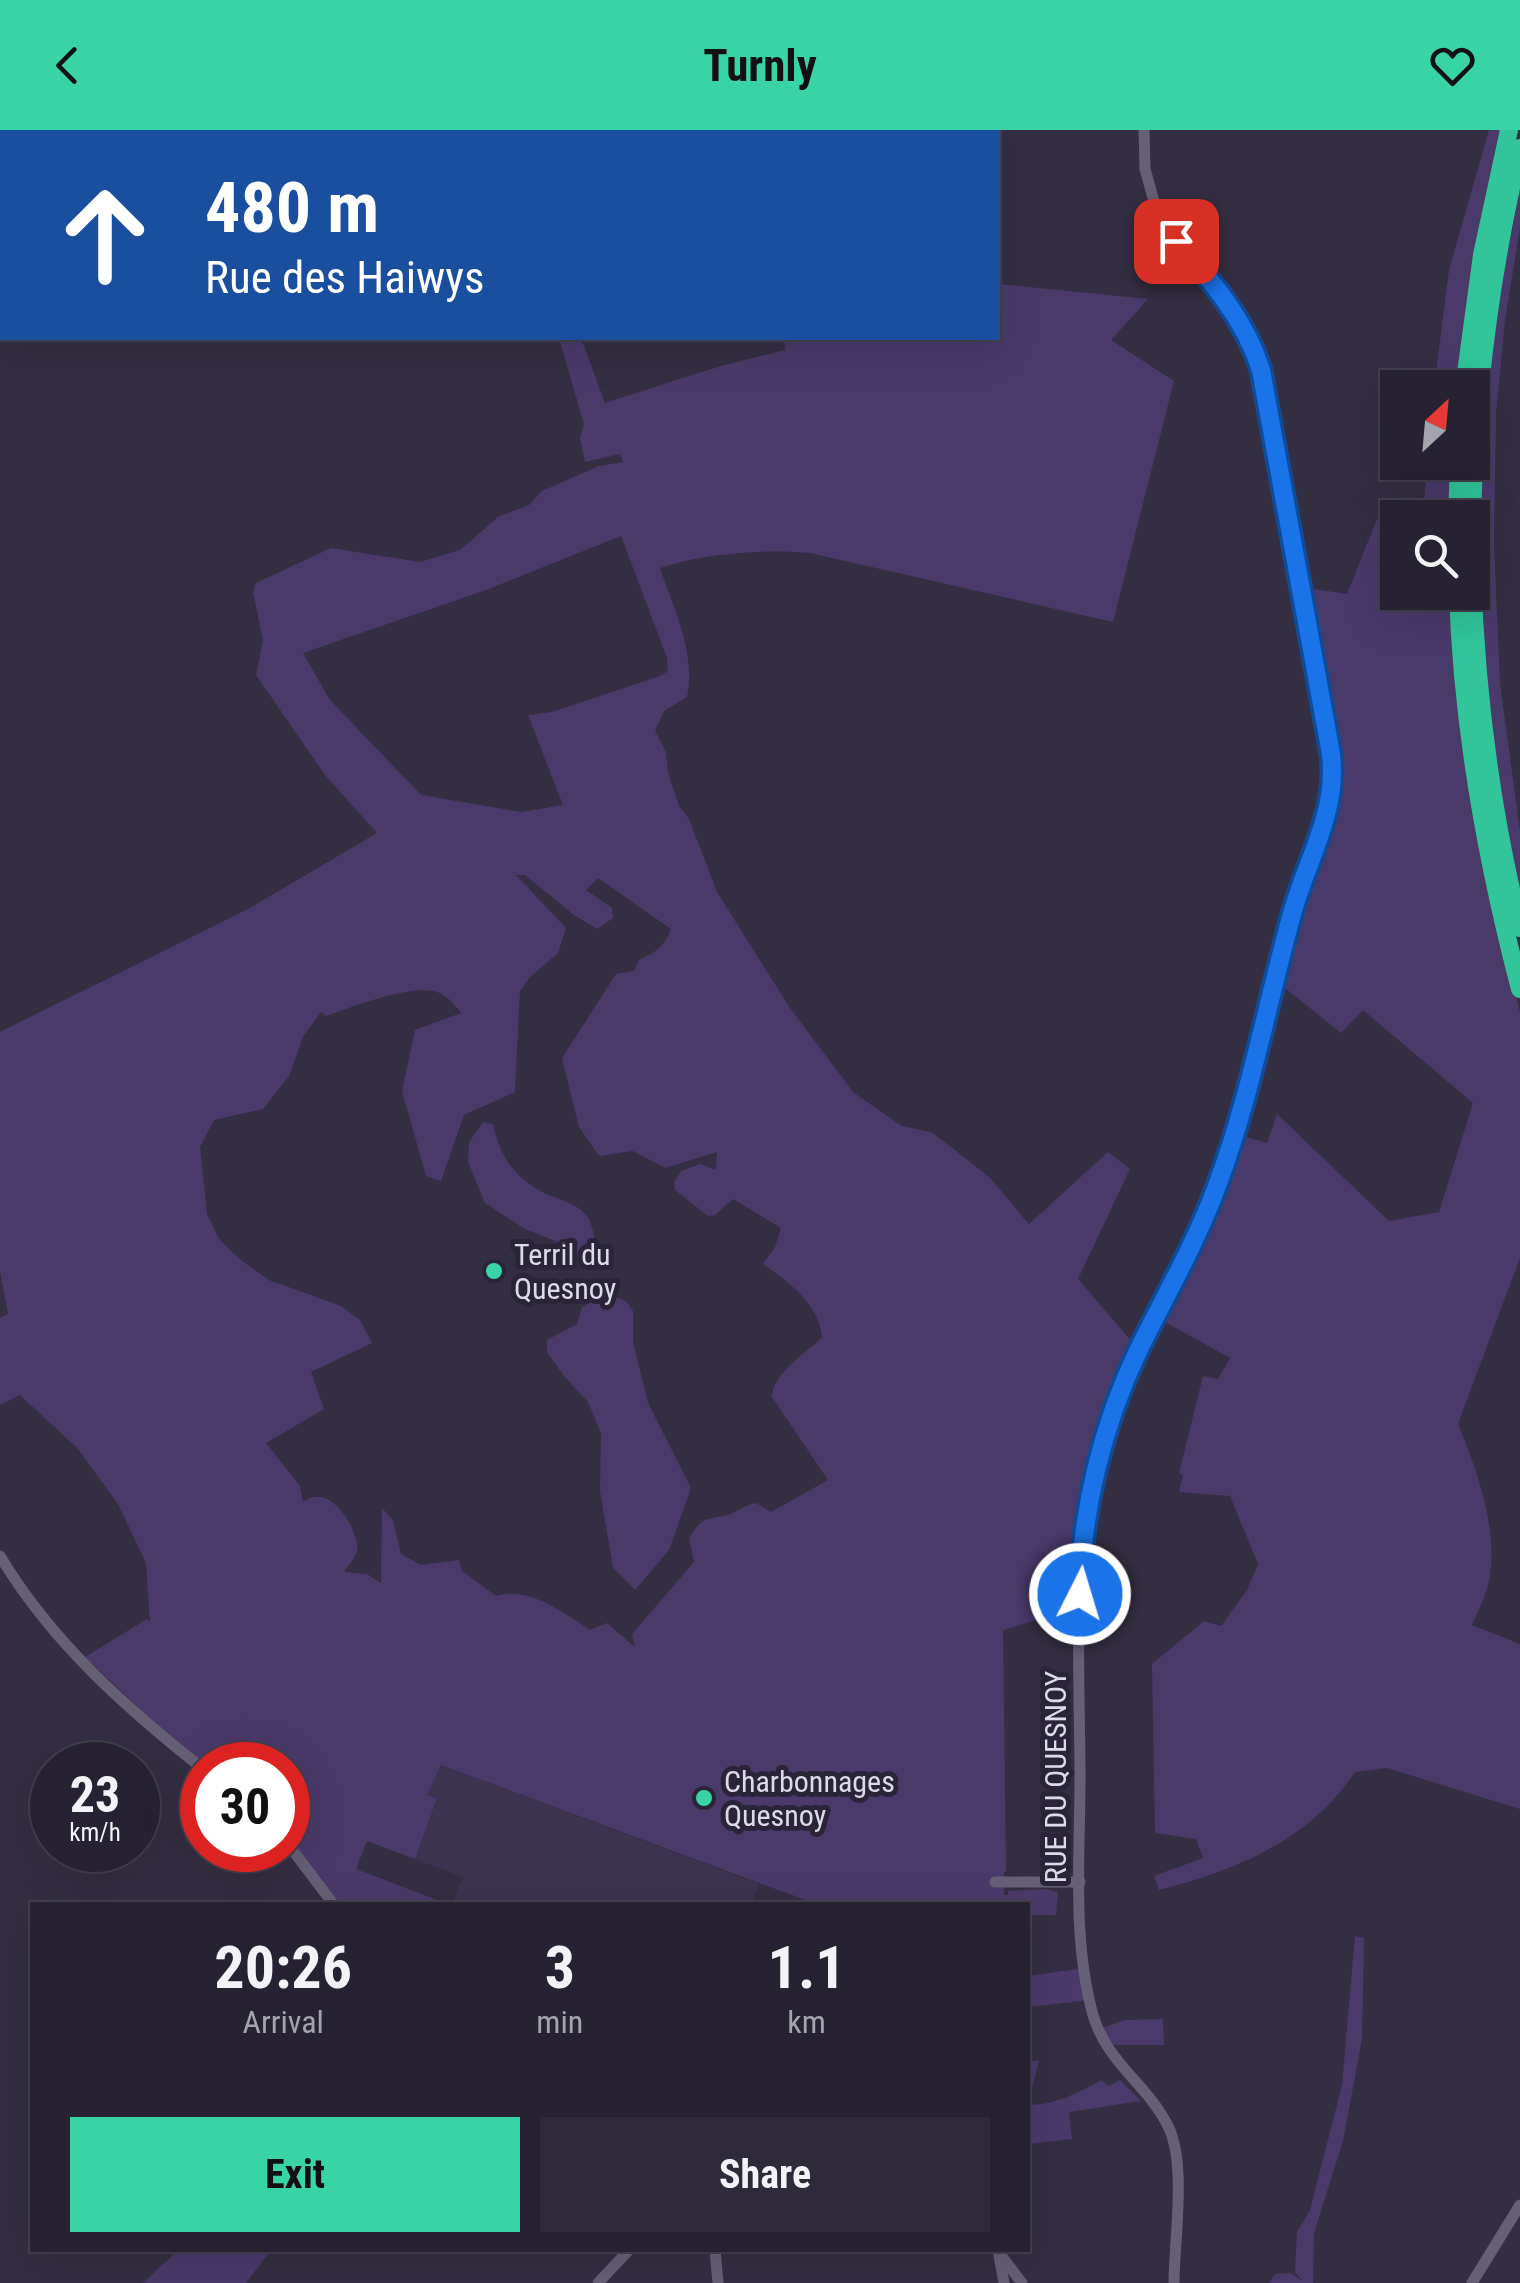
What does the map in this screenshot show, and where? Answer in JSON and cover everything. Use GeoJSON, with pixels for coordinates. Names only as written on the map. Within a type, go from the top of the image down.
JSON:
{"type":"FeatureCollection","features":[{"type":"Feature","properties":{"kind":"highway"},"geometry":{"type":"LineString","coordinates":[[1466,370],[1482,256],[1509,130]]}},
{"type":"Feature","properties":{"kind":"highway"},"geometry":{"type":"LineString","coordinates":[[1473,500],[1486,324],[1520,148]]}},
{"type":"Feature","properties":{"kind":"highway"},"geometry":{"type":"LineString","coordinates":[[1459,610],[1464,694],[1482,825],[1520,989]]}},
{"type":"Feature","properties":{"kind":"highway"},"geometry":{"type":"LineString","coordinates":[[1473,610],[1485,747],[1520,928]]}},
{"type":"Feature","properties":{"kind":"street","name":"RUE DU QUESNOY"},"geometry":{"type":"LineString","coordinates":[[1144,130],[1145,168],[1155,205],[1170,232],[1216,286],[1247,334],[1261,370],[1334,774],[1330,806],[1294,908],[1219,1182],[1128,1374],[1098,1464],[1080,1578],[1080,1935],[1098,2029],[1112,2056],[1160,2112],[1172,2136],[1178,2211],[1174,2283]]}},
{"type":"Feature","properties":{"kind":"street"},"geometry":{"type":"LineString","coordinates":[[0,1556],[71,1652],[180,1749]]}},
{"type":"Feature","properties":{"kind":"street"},"geometry":{"type":"LineString","coordinates":[[309,1872],[332,1902]]}},
{"type":"Feature","properties":{"kind":"street"},"geometry":{"type":"LineString","coordinates":[[995,1882],[1080,1882]]}},
{"type":"Feature","properties":{"kind":"street"},"geometry":{"type":"LineString","coordinates":[[1472,2283],[1520,2205]]}},
{"type":"Feature","properties":{"kind":"street"},"geometry":{"type":"LineString","coordinates":[[598,2283],[627,2252]]}},
{"type":"Feature","properties":{"kind":"street"},"geometry":{"type":"LineString","coordinates":[[715,2252],[718,2283]]}},
{"type":"Feature","properties":{"kind":"street"},"geometry":{"type":"LineString","coordinates":[[998,2252],[1004,2283]]}},
{"type":"Feature","properties":{"kind":"street"},"geometry":{"type":"LineString","coordinates":[[999,2252],[1022,2283]]}},
{"type":"Feature","properties":{"kind":"shaded area"},"geometry":{"type":"Polygon","coordinates":[[[1489,130],[1504,130],[1462,370],[1436,370],[1449,270],[1489,130]]]}},
{"type":"Feature","properties":{"kind":"shaded area"},"geometry":{"type":"Polygon","coordinates":[[[1520,188],[1520,228],[1505,320],[1496,415],[1494,544],[1500,684],[1520,831],[1520,905],[1488,721],[1479,610],[1490,610],[1490,500],[1478,500],[1479,480],[1490,480],[1488,370],[1501,261],[1509,246],[1520,188]]]}},
{"type":"Feature","properties":{"kind":"shaded area"},"geometry":{"type":"Polygon","coordinates":[[[1000,284],[1148,299],[1111,340],[1174,381],[1113,622],[810,553],[734,553],[660,568],[689,664],[687,697],[664,711],[655,731],[666,752],[679,806],[689,819],[717,892],[790,1008],[854,1093],[902,1126],[931,1132],[950,1146],[990,1178],[1029,1224],[1108,1152],[1130,1169],[1078,1279],[1139,1350],[1098,1465],[1080,1608],[1064,1608],[1063,1612],[1003,1630],[1004,1895],[1008,1891],[1047,1889],[1058,1893],[1056,1915],[1030,1915],[1030,1902],[811,1902],[441,1765],[427,1795],[437,1799],[415,1859],[367,1841],[356,1869],[442,1902],[332,1902],[309,1872],[310,1742],[180,1742],[180,1747],[85,1657],[147,1619],[150,1622],[146,1563],[118,1504],[78,1449],[20,1395],[0,1405],[0,1318],[8,1314],[0,1271],[0,1032],[248,909],[377,833],[325,775],[256,675],[263,640],[253,592],[256,583],[331,548],[420,562],[460,550],[498,517],[529,505],[542,491],[599,466],[623,462],[620,454],[585,462],[580,438],[584,424],[560,340],[582,340],[605,403],[785,350],[784,340],[1000,340],[1000,284]],[[621,536],[486,590],[303,653],[330,700],[421,795],[522,812],[563,805],[528,715],[552,712],[668,671],[667,658],[621,536]],[[516,875],[566,928],[558,953],[520,991],[515,1092],[464,1115],[441,1181],[426,1176],[402,1091],[415,1030],[461,1013],[441,993],[425,990],[381,998],[326,1016],[321,1012],[303,1037],[289,1076],[263,1109],[214,1120],[200,1147],[207,1214],[219,1239],[269,1280],[341,1306],[360,1320],[372,1343],[311,1372],[324,1409],[266,1443],[300,1486],[303,1502],[321,1497],[344,1514],[358,1547],[344,1572],[367,1574],[381,1583],[382,1508],[393,1520],[401,1554],[421,1565],[459,1560],[462,1571],[496,1596],[534,1598],[590,1630],[607,1623],[635,1647],[632,1634],[694,1562],[689,1538],[700,1523],[756,1503],[771,1512],[828,1480],[772,1397],[784,1372],[822,1338],[809,1305],[763,1264],[775,1247],[781,1228],[733,1199],[715,1215],[708,1216],[675,1190],[674,1182],[681,1171],[700,1164],[716,1170],[717,1152],[665,1168],[633,1151],[599,1156],[579,1127],[562,1058],[616,974],[634,971],[639,960],[662,945],[671,929],[598,878],[586,890],[612,908],[613,918],[597,929],[525,875],[516,875]]]}},
{"type":"Feature","properties":{"kind":"shaded area"},"geometry":{"type":"Polygon","coordinates":[[[1426,480],[1453,480],[1453,500],[1424,500],[1426,480]]]}},
{"type":"Feature","properties":{"kind":"shaded area"},"geometry":{"type":"Polygon","coordinates":[[[1377,519],[1380,610],[1456,610],[1503,946],[1520,1012],[1520,1258],[1458,1424],[1479,1481],[1491,1542],[1489,1581],[1472,1625],[1520,1644],[1520,1809],[1387,1768],[1355,1772],[1316,1817],[1269,1849],[1216,1873],[1159,1890],[1154,1876],[1203,1858],[1196,1839],[1155,1833],[1152,1664],[1204,1621],[1221,1626],[1247,1590],[1258,1564],[1230,1496],[1179,1492],[1183,1475],[1179,1473],[1203,1376],[1218,1379],[1230,1358],[1156,1317],[1234,1133],[1267,1143],[1277,1114],[1389,1221],[1439,1212],[1473,1103],[1363,1010],[1341,1033],[1275,980],[1333,791],[1301,587],[1347,594],[1377,519]]]}},
{"type":"Feature","properties":{"kind":"shaded area"},"geometry":{"type":"Polygon","coordinates":[[[483,1122],[493,1124],[505,1157],[527,1183],[586,1214],[596,1250],[585,1271],[572,1248],[525,1229],[485,1203],[468,1162],[469,1142],[483,1122]]]}},
{"type":"Feature","properties":{"kind":"shaded area"},"geometry":{"type":"Polygon","coordinates":[[[616,1297],[626,1301],[633,1311],[633,1342],[648,1403],[691,1488],[669,1550],[635,1590],[613,1568],[600,1491],[601,1433],[588,1402],[547,1352],[547,1340],[577,1324],[582,1307],[593,1300],[616,1297]]]}},
{"type":"Feature","properties":{"kind":"shaded area"},"geometry":{"type":"Polygon","coordinates":[[[440,1765],[759,1884],[752,1902],[453,1902],[463,1877],[415,1859],[437,1800],[427,1795],[440,1765]]]}},
{"type":"Feature","properties":{"kind":"shaded area"},"geometry":{"type":"Polygon","coordinates":[[[1355,1936],[1364,1938],[1362,2039],[1343,2141],[1314,2233],[1313,2283],[1269,2283],[1275,2274],[1290,2273],[1303,2281],[1295,2272],[1297,2232],[1310,2210],[1342,2085],[1355,1936]]]}},
{"type":"Feature","properties":{"kind":"shaded area"},"geometry":{"type":"Polygon","coordinates":[[[1085,1968],[1090,2000],[1030,2007],[1030,1976],[1085,1968]]]}},
{"type":"Feature","properties":{"kind":"shaded area"},"geometry":{"type":"Polygon","coordinates":[[[1163,2019],[1164,2045],[1113,2045],[1098,2029],[1125,2020],[1163,2019]]]}},
{"type":"Feature","properties":{"kind":"shaded area"},"geometry":{"type":"Polygon","coordinates":[[[1039,2060],[1030,2097],[1030,2062],[1039,2060]]]}},
{"type":"Feature","properties":{"kind":"shaded area"},"geometry":{"type":"Polygon","coordinates":[[[1101,2080],[1109,2086],[1120,2080],[1141,2101],[1069,2112],[1072,2139],[1030,2144],[1030,2105],[1057,2101],[1101,2080]]]}},
{"type":"Feature","properties":{"kind":"shaded area"},"geometry":{"type":"Polygon","coordinates":[[[176,2252],[269,2252],[246,2283],[143,2283],[176,2252]]]}},
{"type":"Feature","properties":{"kind":"place","name":"Terril du Quesnoy"},"geometry":{"type":"Point","coordinates":[494,1271]}},
{"type":"Feature","properties":{"kind":"place","name":"Charbonnages Quesnoy"},"geometry":{"type":"Point","coordinates":[704,1798]}},
{"type":"Feature","properties":{"kind":"route"},"geometry":{"type":"LineString","coordinates":[[1080,1594],[1087,1521],[1098,1464],[1128,1374],[1219,1182],[1294,908],[1325,824],[1334,774],[1261,370],[1247,334],[1216,286],[1176,241]]}}]}
